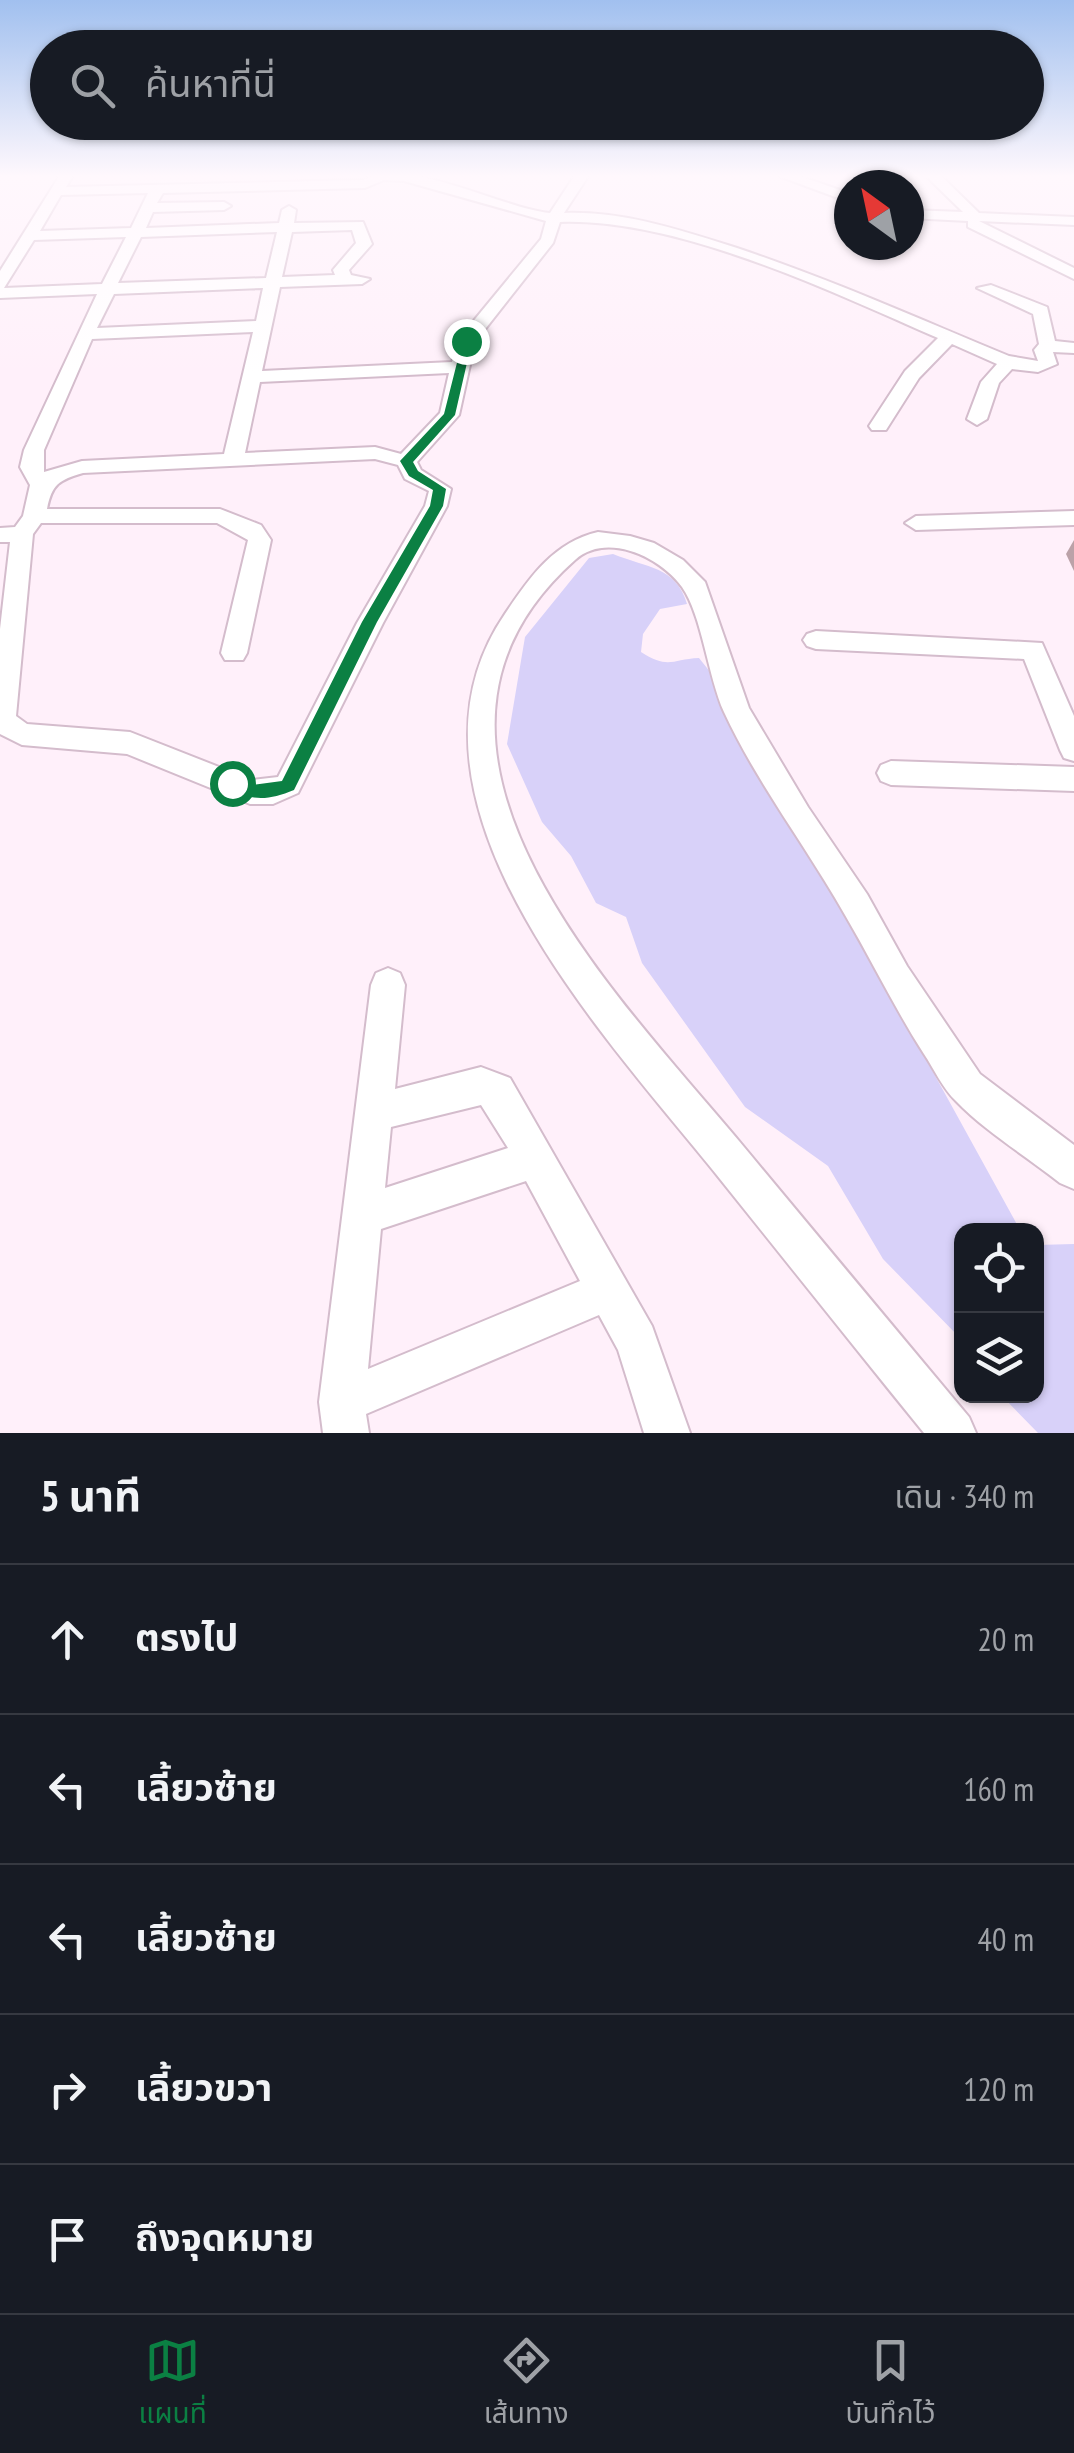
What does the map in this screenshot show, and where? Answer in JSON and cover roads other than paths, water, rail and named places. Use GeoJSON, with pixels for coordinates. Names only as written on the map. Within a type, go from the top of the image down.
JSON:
{"type":"FeatureCollection","features":[{"type":"Feature","properties":{"kind":"street"},"geometry":{"type":"LineString","coordinates":[[0,284],[24,242]]}},
{"type":"Feature","properties":{"kind":"street"},"geometry":{"type":"LineString","coordinates":[[41,484],[30,467],[34,450],[85,334],[133,242]]}},
{"type":"Feature","properties":{"kind":"street"},"geometry":{"type":"LineString","coordinates":[[234,461],[283,242]]}},
{"type":"Feature","properties":{"kind":"street"},"geometry":{"type":"LineString","coordinates":[[345,280],[341,270],[363,242]]}},
{"type":"Feature","properties":{"kind":"street"},"geometry":{"type":"LineString","coordinates":[[406,461],[449,415],[466,341],[546,242]]}},
{"type":"Feature","properties":{"kind":"street"},"geometry":{"type":"LineString","coordinates":[[693,242],[900,314],[1009,361],[1042,367],[1048,362],[1043,350],[1050,346],[1074,348]]}},
{"type":"Feature","properties":{"kind":"street"},"geometry":{"type":"LineString","coordinates":[[1015,242],[1074,274]]}},
{"type":"Feature","properties":{"kind":"street"},"geometry":{"type":"LineString","coordinates":[[0,293],[363,279]]}},
{"type":"Feature","properties":{"kind":"street"},"geometry":{"type":"LineString","coordinates":[[985,288],[1041,311],[1043,334],[1050,346]]}},
{"type":"Feature","properties":{"kind":"street"},"geometry":{"type":"LineString","coordinates":[[85,334],[264,326]]}},
{"type":"Feature","properties":{"kind":"street"},"geometry":{"type":"LineString","coordinates":[[879,426],[912,375],[950,336]]}},
{"type":"Feature","properties":{"kind":"street"},"geometry":{"type":"LineString","coordinates":[[977,419],[990,382],[1009,361]]}},
{"type":"Feature","properties":{"kind":"street"},"geometry":{"type":"LineString","coordinates":[[252,378],[459,367]]}},
{"type":"Feature","properties":{"kind":"street"},"geometry":{"type":"LineString","coordinates":[[375,453],[406,461],[413,474],[440,489],[436,506],[370,622],[288,786],[273,792],[250,792],[130,743],[34,736],[22,734],[3,722],[0,707],[10,665],[19,528],[41,484],[53,475],[82,467],[234,461],[375,453]]}},
{"type":"Feature","properties":{"kind":"street"},"geometry":{"type":"LineString","coordinates":[[19,528],[220,516],[253,530],[260,540],[234,653]]}},
{"type":"Feature","properties":{"kind":"street"},"geometry":{"type":"LineString","coordinates":[[916,523],[1074,518]]}},
{"type":"Feature","properties":{"kind":"street"},"geometry":{"type":"LineString","coordinates":[[954,1433],[591,991],[543,915],[497,823],[487,784],[480,713],[492,657],[509,626],[562,560],[580,544],[604,539],[637,546],[686,574],[696,588],[736,710],[797,816],[856,904],[905,994],[967,1087],[1074,1169]]}},
{"type":"Feature","properties":{"kind":"street"},"geometry":{"type":"LineString","coordinates":[[816,640],[1027,648],[1038,657],[1074,750]]}},
{"type":"Feature","properties":{"kind":"street"},"geometry":{"type":"LineString","coordinates":[[891,773],[1074,779]]}},
{"type":"Feature","properties":{"kind":"street"},"geometry":{"type":"LineString","coordinates":[[344,1418],[361,1216],[388,985]]}},
{"type":"Feature","properties":{"kind":"street"},"geometry":{"type":"LineString","coordinates":[[373,1113],[487,1086],[496,1092],[637,1341],[667,1433]]}},
{"type":"Feature","properties":{"kind":"street"},"geometry":{"type":"LineString","coordinates":[[361,1216],[535,1158]]}},
{"type":"Feature","properties":{"kind":"street"},"geometry":{"type":"LineString","coordinates":[[344,1418],[609,1290]]}}]}
